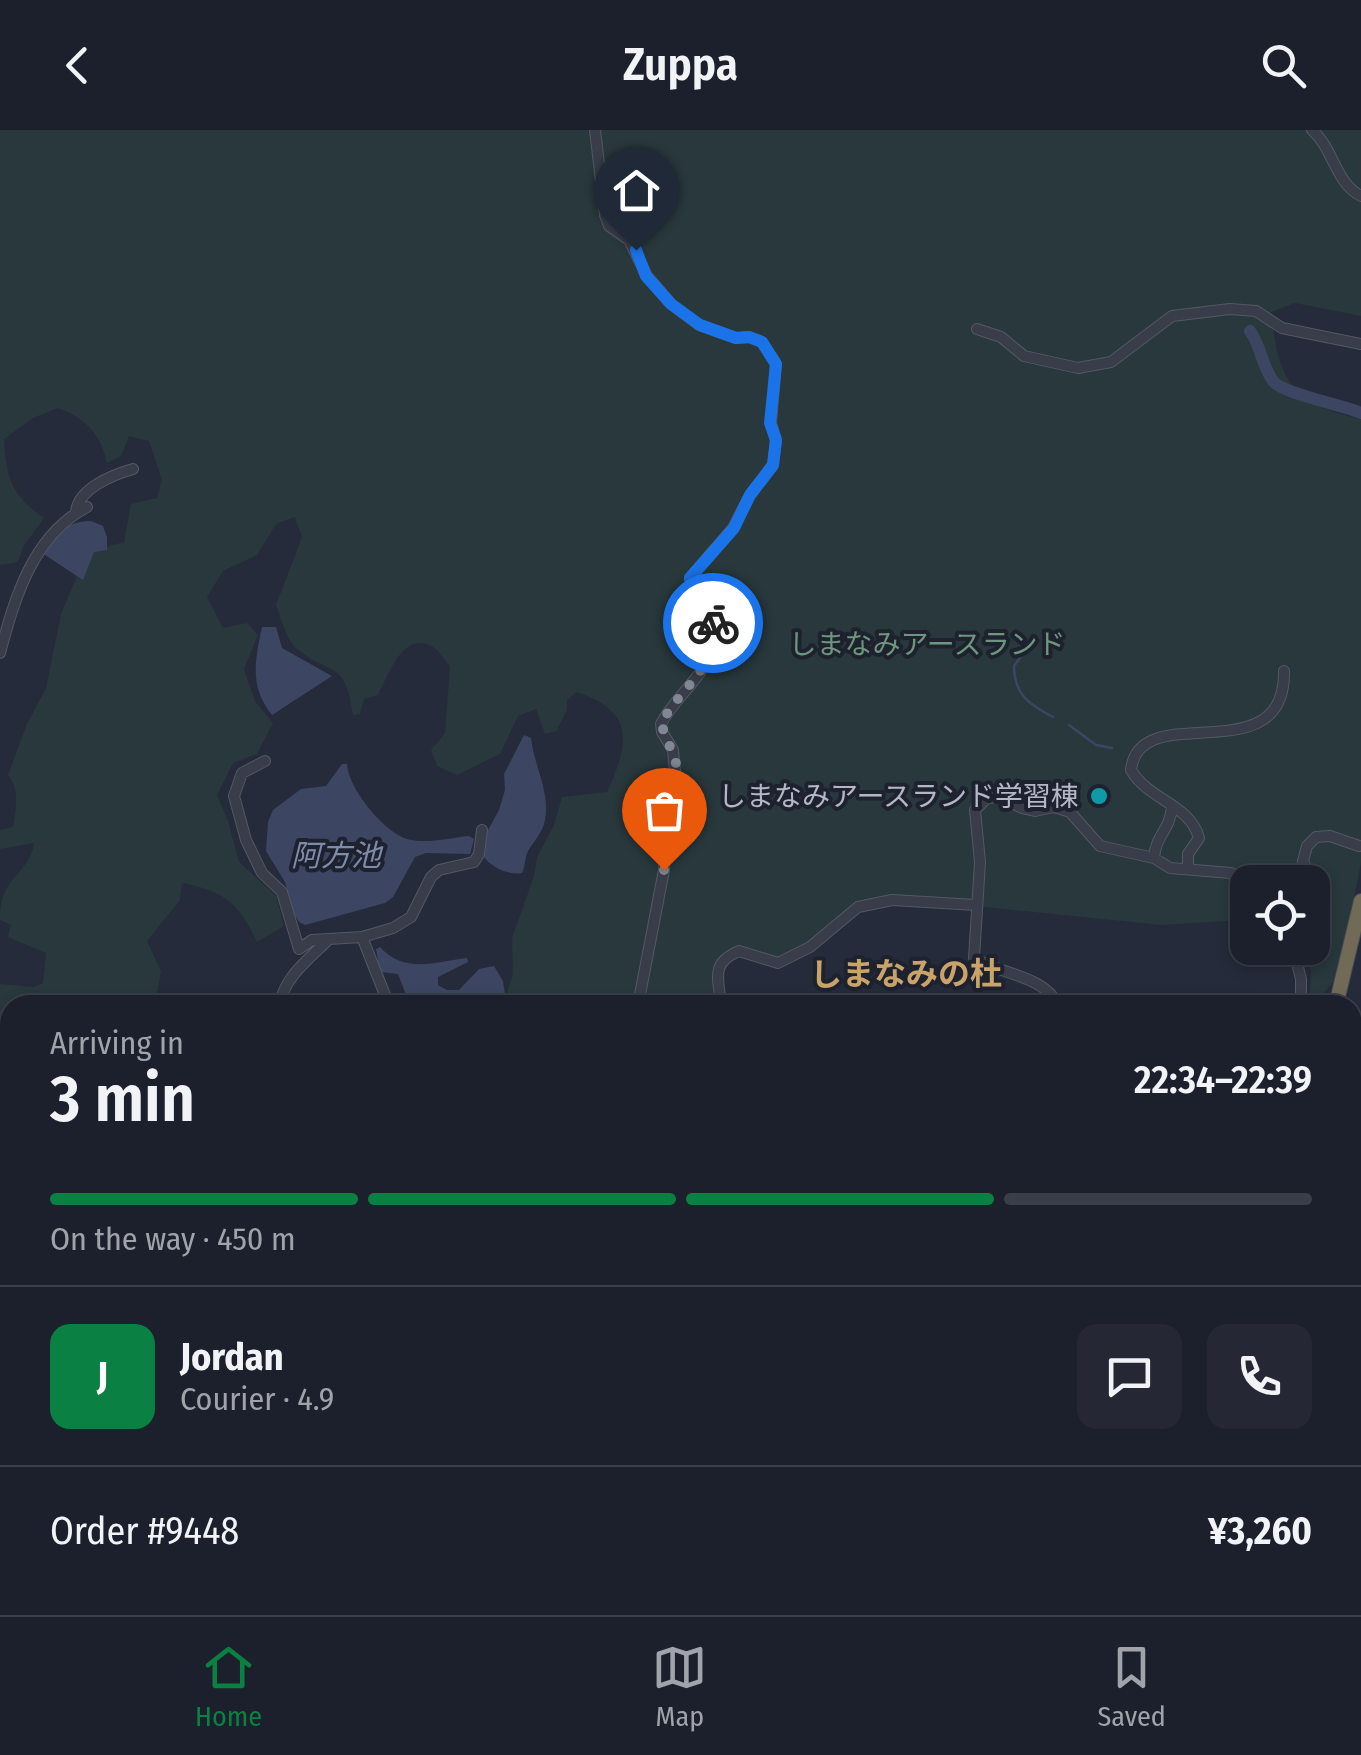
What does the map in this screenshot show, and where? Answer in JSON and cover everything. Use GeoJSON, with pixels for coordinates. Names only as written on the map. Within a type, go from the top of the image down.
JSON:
{"type":"FeatureCollection","features":[{"type":"Feature","properties":{"kind":"highway"},"geometry":{"type":"LineString","coordinates":[[1338,995],[1361,902]]}},
{"type":"Feature","properties":{"kind":"street"},"geometry":{"type":"LineString","coordinates":[[595,130],[605,215],[610,226],[629,240],[646,276],[671,304],[700,325],[736,338],[762,342],[776,364],[770,423],[776,440],[773,465],[750,495],[734,528],[690,578],[694,594],[709,613],[714,636],[700,675],[685,689],[661,724],[673,750],[676,772],[668,802],[664,870],[640,995]]}},
{"type":"Feature","properties":{"kind":"street"},"geometry":{"type":"LineString","coordinates":[[1312,130],[1329,148],[1345,184],[1361,196]]}},
{"type":"Feature","properties":{"kind":"street"},"geometry":{"type":"LineString","coordinates":[[978,328],[1001,337],[1024,356],[1078,368],[1110,362],[1172,316],[1230,309],[1256,312],[1282,328],[1361,344]]}},
{"type":"Feature","properties":{"kind":"street"},"geometry":{"type":"LineString","coordinates":[[0,653],[20,589],[37,556],[64,519],[81,510],[76,500],[109,476],[133,468]]}},
{"type":"Feature","properties":{"kind":"street"},"geometry":{"type":"LineString","coordinates":[[1193,869],[1188,854],[1199,838],[1195,823],[1133,775],[1130,766],[1140,748],[1158,737],[1240,729],[1260,721],[1280,700],[1284,670]]}},
{"type":"Feature","properties":{"kind":"street"},"geometry":{"type":"LineString","coordinates":[[265,761],[242,773],[234,796],[246,840],[262,874],[282,892],[299,949],[312,940],[362,937],[393,928],[411,917],[431,877],[439,870],[474,862],[482,830]]}},
{"type":"Feature","properties":{"kind":"street"},"geometry":{"type":"LineString","coordinates":[[1051,995],[1038,984],[988,968],[974,958],[980,862],[975,810],[988,798],[1000,797],[1022,808],[1070,812],[1100,846],[1154,858],[1170,868],[1230,873]]}},
{"type":"Feature","properties":{"kind":"street"},"geometry":{"type":"LineString","coordinates":[[1154,858],[1155,842],[1171,824],[1172,806]]}},
{"type":"Feature","properties":{"kind":"street"},"geometry":{"type":"LineString","coordinates":[[1305,865],[1307,846],[1316,837],[1330,836],[1359,846]]}},
{"type":"Feature","properties":{"kind":"street"},"geometry":{"type":"LineString","coordinates":[[720,995],[719,965],[723,958],[740,951],[778,963],[810,947],[858,907],[892,900],[976,905]]}},
{"type":"Feature","properties":{"kind":"street"},"geometry":{"type":"LineString","coordinates":[[362,937],[385,995]]}},
{"type":"Feature","properties":{"kind":"street"},"geometry":{"type":"LineString","coordinates":[[282,995],[293,976],[328,940]]}},
{"type":"Feature","properties":{"kind":"street"},"geometry":{"type":"LineString","coordinates":[[1297,965],[1300,995]]}},
{"type":"Feature","properties":{"kind":"green space","name":"しまなみアースランド"},"geometry":{"type":"Polygon","coordinates":[[[0,130],[1361,130],[1361,316],[1295,303],[1271,312],[1278,355],[1292,385],[1318,405],[1361,419],[1361,863],[1346,939],[1334,981],[1323,995],[1310,995],[1308,965],[1330,965],[1330,865],[1230,865],[1230,921],[1161,925],[924,901],[858,907],[803,951],[778,963],[746,951],[723,958],[721,995],[506,995],[513,975],[512,938],[537,857],[554,825],[562,797],[607,792],[623,744],[618,719],[595,700],[576,692],[567,700],[567,710],[556,731],[545,734],[536,709],[518,716],[500,754],[457,775],[437,766],[431,750],[445,733],[450,666],[435,649],[422,643],[405,649],[378,695],[364,699],[360,714],[353,715],[341,677],[292,644],[276,605],[302,537],[295,517],[276,524],[257,555],[223,571],[207,597],[223,628],[247,623],[258,635],[244,669],[255,701],[273,723],[257,754],[233,763],[217,795],[239,862],[276,896],[284,926],[257,942],[244,917],[228,901],[209,890],[182,883],[180,900],[147,941],[161,971],[157,995],[0,995],[0,984],[33,987],[43,983],[46,953],[8,937],[11,925],[0,920],[5,893],[27,862],[34,843],[0,849],[0,830],[13,827],[16,806],[16,793],[8,775],[27,724],[46,688],[61,614],[87,552],[124,542],[131,504],[157,498],[162,480],[149,441],[129,436],[121,456],[107,463],[90,428],[58,408],[33,418],[4,439],[12,484],[44,518],[23,547],[18,562],[0,565],[0,130]]]}},
{"type":"Feature","properties":{"kind":"water"},"geometry":{"type":"Polygon","coordinates":[[[91,521],[103,526],[107,550],[94,552],[83,580],[42,553],[68,526],[91,521]]]}},
{"type":"Feature","properties":{"kind":"water"},"geometry":{"type":"Polygon","coordinates":[[[262,627],[276,627],[282,648],[332,676],[272,715],[257,683],[262,627]]]}},
{"type":"Feature","properties":{"kind":"water"},"geometry":{"type":"Polygon","coordinates":[[[524,735],[531,738],[546,813],[522,873],[517,874],[501,870],[484,857],[487,832],[505,790],[504,774],[524,735]]]}},
{"type":"Feature","properties":{"kind":"water","name":"阿方池"},"geometry":{"type":"Polygon","coordinates":[[[342,764],[347,764],[353,784],[368,807],[395,833],[419,841],[469,836],[474,839],[470,854],[426,853],[415,857],[393,897],[385,903],[305,925],[292,910],[285,882],[266,851],[268,822],[273,810],[301,789],[326,786],[342,764]]]}},
{"type":"Feature","properties":{"kind":"water"},"geometry":{"type":"Polygon","coordinates":[[[380,947],[399,961],[410,963],[467,958],[468,962],[438,977],[438,985],[447,990],[459,990],[479,969],[494,966],[503,981],[505,995],[406,995],[398,974],[380,972],[376,949],[380,947]]]}},
{"type":"Feature","properties":{"kind":"waterway"},"geometry":{"type":"LineString","coordinates":[[1250,331],[1269,375],[1278,385],[1361,413]]}},
{"type":"Feature","properties":{"kind":"waterway"},"geometry":{"type":"LineString","coordinates":[[1022,655],[1014,666],[1020,692],[1053,717]]}},
{"type":"Feature","properties":{"kind":"waterway"},"geometry":{"type":"LineString","coordinates":[[1069,725],[1096,745],[1112,748]]}},
{"type":"Feature","properties":{"kind":"way so far"},"geometry":{"type":"LineString","coordinates":[[664,870],[668,802],[676,762],[661,724],[707,664],[713,623]]}},
{"type":"Feature","properties":{"kind":"place","name":"しまなみアースランド学習棟"},"geometry":{"type":"Point","coordinates":[1099,796]}},
{"type":"Feature","properties":{"kind":"district","name":"しまなみの杜"},"geometry":{"type":"Point","coordinates":[906,974]}},
{"type":"Feature","properties":{"kind":"route"},"geometry":{"type":"LineString","coordinates":[[636,250],[646,276],[671,304],[700,325],[736,338],[762,342],[776,364],[770,423],[776,440],[773,465],[750,495],[734,528],[690,578],[694,594],[713,623]]}}]}
